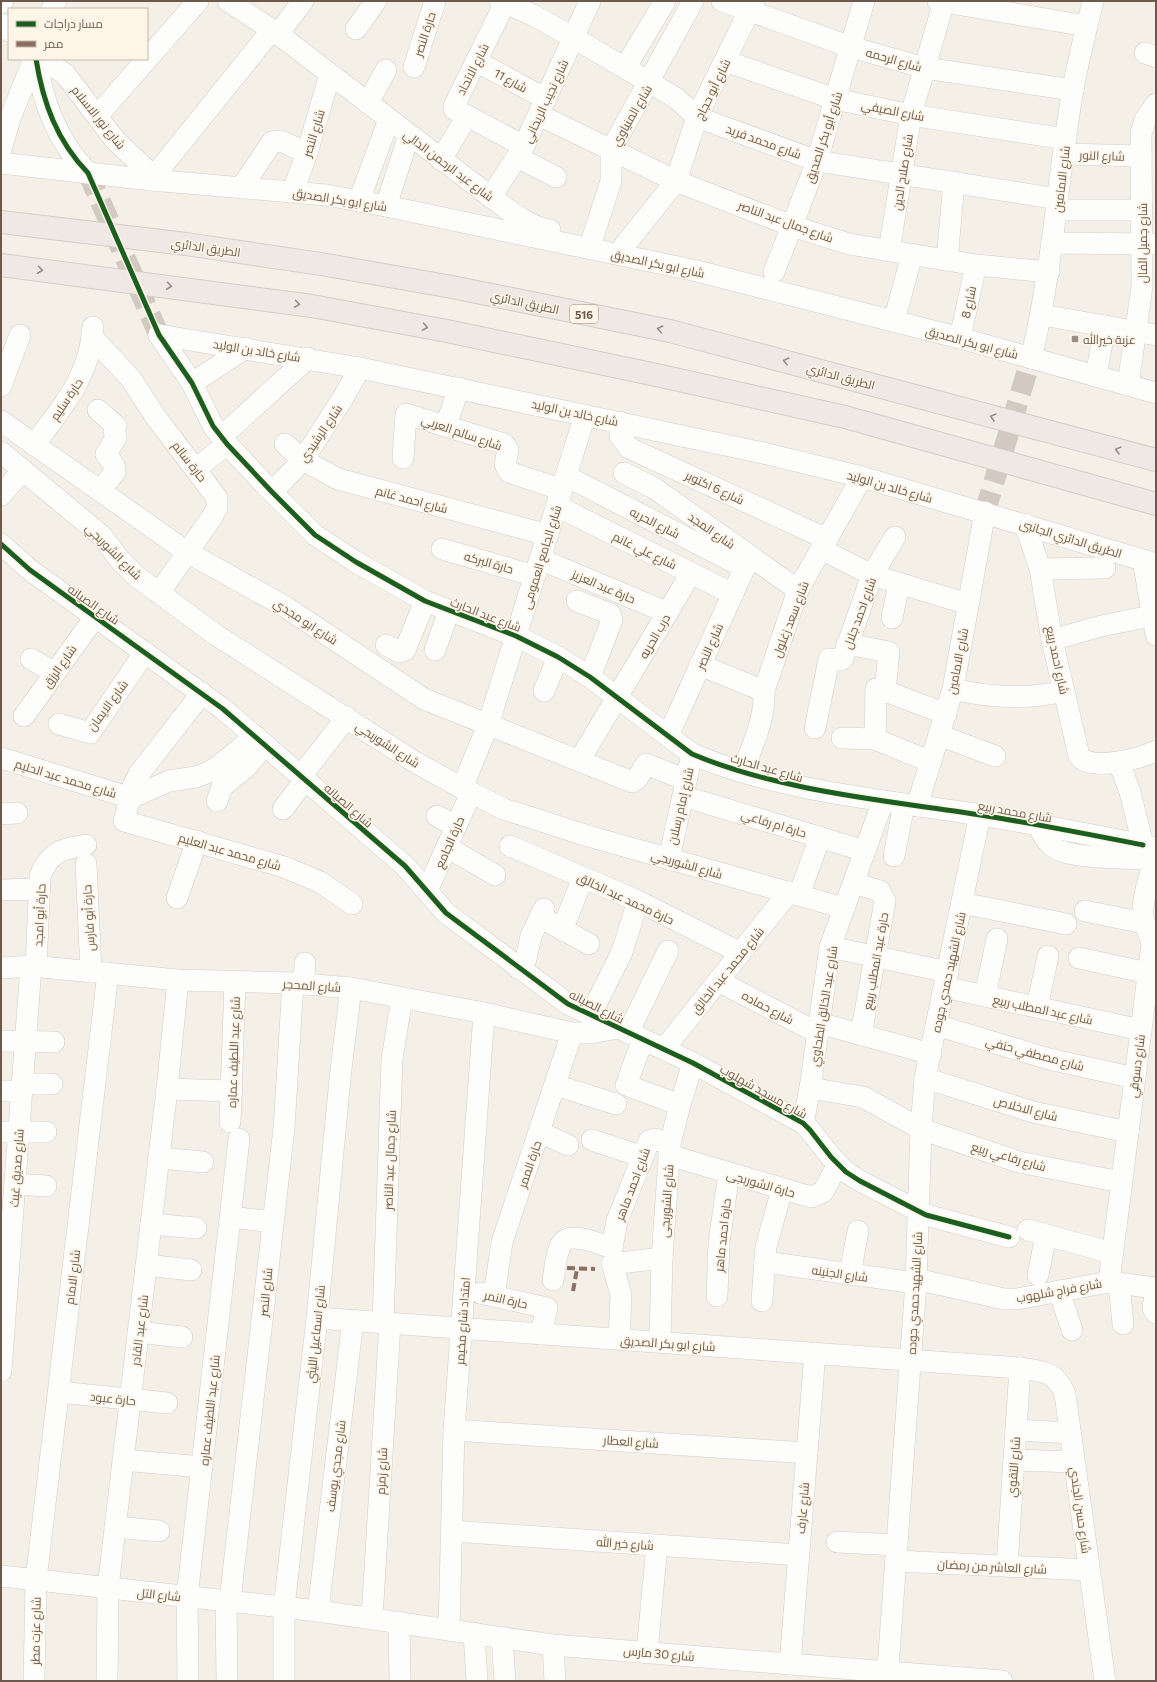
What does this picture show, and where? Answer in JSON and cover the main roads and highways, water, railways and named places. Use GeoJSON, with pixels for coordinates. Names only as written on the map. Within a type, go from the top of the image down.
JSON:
{"type":"FeatureCollection","features":[{"type":"Feature","properties":{"kind":"highway","name":"الطريق الدائري"},"geometry":{"type":"LineString","coordinates":[[1,222],[178,243],[321,264],[452,287],[670,331],[1156,460]]}},
{"type":"Feature","properties":{"kind":"highway"},"geometry":{"type":"LineString","coordinates":[[1,265],[312,306],[447,331],[661,376],[845,418],[1156,504]]}},
{"type":"Feature","properties":{"kind":"tunnel"},"geometry":{"type":"LineString","coordinates":[[88,173],[159,335]]}},
{"type":"Feature","properties":{"kind":"tunnel"},"geometry":{"type":"LineString","coordinates":[[985,512],[1031,358]]}},
{"type":"Feature","properties":{"kind":"place","name":"عزبة خيرالله"},"geometry":{"type":"Point","coordinates":[1075,339]}}]}
